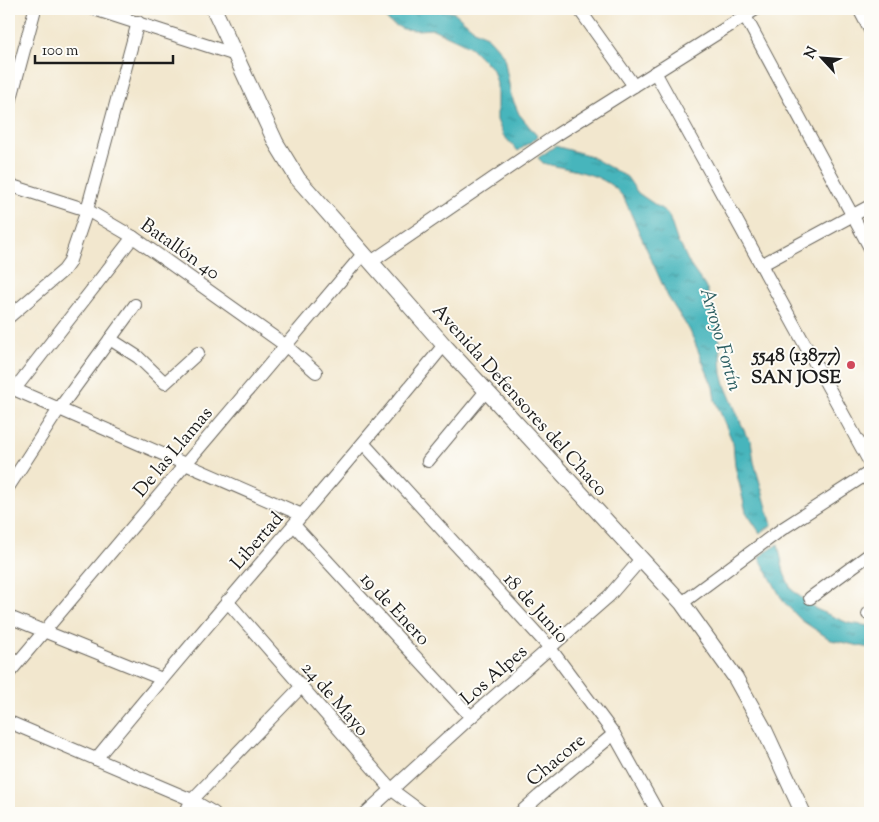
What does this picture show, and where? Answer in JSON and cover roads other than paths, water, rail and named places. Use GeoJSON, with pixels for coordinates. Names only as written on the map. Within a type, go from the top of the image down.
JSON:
{"type":"FeatureCollection","features":[{"type":"Feature","properties":{"kind":"main road","name":"Avenida Defensores del Chaco"},"geometry":{"type":"LineString","coordinates":[[214,9],[276,143],[298,179],[444,345],[682,604],[735,677],[765,731],[802,813]]}},
{"type":"Feature","properties":{"kind":"street"},"geometry":{"type":"LineString","coordinates":[[9,106],[35,9]]}},
{"type":"Feature","properties":{"kind":"street"},"geometry":{"type":"LineString","coordinates":[[94,9],[236,55]]}},
{"type":"Feature","properties":{"kind":"street"},"geometry":{"type":"LineString","coordinates":[[578,9],[634,86]]}},
{"type":"Feature","properties":{"kind":"street"},"geometry":{"type":"LineString","coordinates":[[859,9],[870,30]]}},
{"type":"Feature","properties":{"kind":"street"},"geometry":{"type":"LineString","coordinates":[[751,12],[870,248]]}},
{"type":"Feature","properties":{"kind":"street","name":"De las Llamas"},"geometry":{"type":"LineString","coordinates":[[9,673],[285,345],[367,258],[751,12]]}},
{"type":"Feature","properties":{"kind":"street"},"geometry":{"type":"LineString","coordinates":[[9,317],[64,270],[69,263],[87,210],[138,22]]}},
{"type":"Feature","properties":{"kind":"street"},"geometry":{"type":"LineString","coordinates":[[655,72],[870,463]]}},
{"type":"Feature","properties":{"kind":"street","name":"Batallón 40"},"geometry":{"type":"LineString","coordinates":[[9,186],[87,210],[133,237],[285,345],[316,372]]}},
{"type":"Feature","properties":{"kind":"street"},"geometry":{"type":"LineString","coordinates":[[761,266],[870,206]]}},
{"type":"Feature","properties":{"kind":"street"},"geometry":{"type":"LineString","coordinates":[[12,388],[133,237]]}},
{"type":"Feature","properties":{"kind":"street"},"geometry":{"type":"LineString","coordinates":[[9,486],[59,409],[135,305]]}},
{"type":"Feature","properties":{"kind":"street"},"geometry":{"type":"LineString","coordinates":[[110,339],[138,357],[165,383],[198,353]]}},
{"type":"Feature","properties":{"kind":"street","name":"Libertad"},"geometry":{"type":"LineString","coordinates":[[96,759],[227,601],[364,444],[444,345]]}},
{"type":"Feature","properties":{"kind":"street","name":"19 de Enero"},"geometry":{"type":"LineString","coordinates":[[12,388],[185,464],[298,520],[471,717]]}},
{"type":"Feature","properties":{"kind":"street"},"geometry":{"type":"LineString","coordinates":[[428,461],[486,391]]}},
{"type":"Feature","properties":{"kind":"street","name":"18 de Junio"},"geometry":{"type":"LineString","coordinates":[[364,444],[550,648],[614,734],[658,813]]}},
{"type":"Feature","properties":{"kind":"street"},"geometry":{"type":"LineString","coordinates":[[682,604],[782,529],[870,472]]}},
{"type":"Feature","properties":{"kind":"street"},"geometry":{"type":"LineString","coordinates":[[810,598],[870,554]]}},
{"type":"Feature","properties":{"kind":"street","name":"Los Alpes"},"geometry":{"type":"LineString","coordinates":[[366,813],[471,717],[610,596],[641,559]]}},
{"type":"Feature","properties":{"kind":"street","name":"24 de Mayo"},"geometry":{"type":"LineString","coordinates":[[227,601],[392,790],[423,813]]}},
{"type":"Feature","properties":{"kind":"street"},"geometry":{"type":"LineString","coordinates":[[9,617],[42,632],[162,679]]}},
{"type":"Feature","properties":{"kind":"street"},"geometry":{"type":"LineString","coordinates":[[184,813],[192,800],[301,687]]}},
{"type":"Feature","properties":{"kind":"street"},"geometry":{"type":"LineString","coordinates":[[9,722],[192,800],[214,813]]}},
{"type":"Feature","properties":{"kind":"street","name":"Chacore"},"geometry":{"type":"LineString","coordinates":[[520,813],[614,734]]}},
{"type":"Feature","properties":{"kind":"water"},"geometry":{"type":"Polygon","coordinates":[[[380,9],[441,9],[455,13],[476,31],[488,37],[504,57],[511,95],[519,114],[538,137],[518,151],[503,135],[497,120],[497,84],[493,70],[470,47],[433,29],[403,29],[389,22],[380,9]]]}},
{"type":"Feature","properties":{"kind":"water"},"geometry":{"type":"Polygon","coordinates":[[[555,146],[588,155],[627,177],[638,193],[669,216],[678,243],[690,265],[707,289],[717,324],[725,385],[746,435],[751,440],[754,462],[772,525],[760,533],[746,512],[735,466],[733,443],[715,400],[713,387],[690,331],[668,297],[624,198],[616,189],[598,178],[543,163],[538,158],[555,146]]]}},
{"type":"Feature","properties":{"kind":"water"},"geometry":{"type":"Polygon","coordinates":[[[778,544],[784,573],[791,589],[816,609],[848,623],[870,626],[870,648],[831,640],[801,620],[783,601],[759,557],[778,544]]]}},
{"type":"Feature","properties":{"kind":"place","name":"5548 (13877) SAN JOSE"},"geometry":{"type":"Point","coordinates":[851,365]}},
{"type":"Feature","properties":{"kind":"water label","name":"Arroyo Fortín"},"geometry":{"type":"Point","coordinates":[722,339]}}]}
